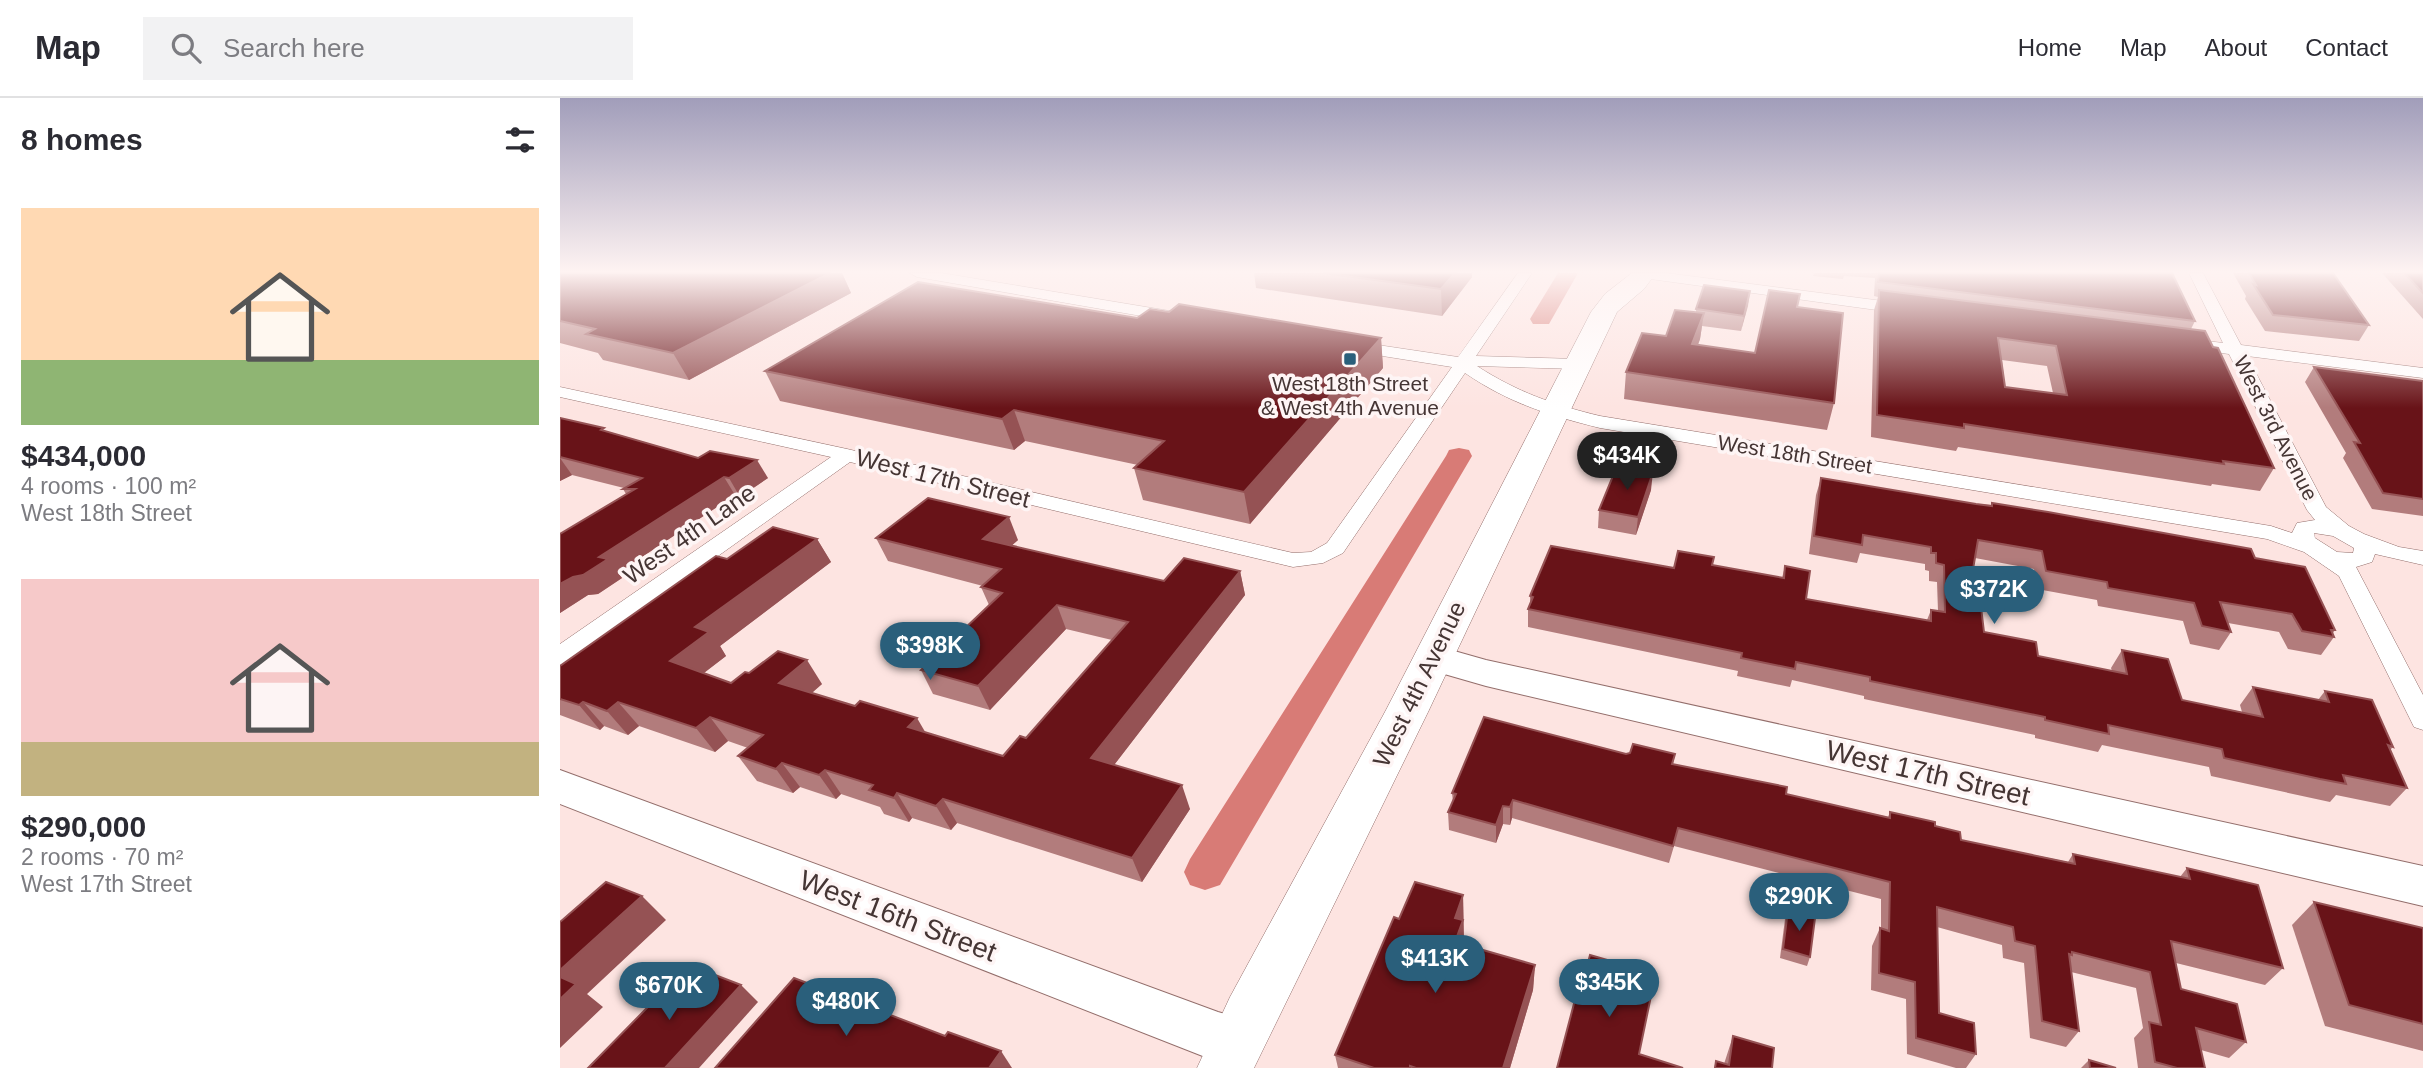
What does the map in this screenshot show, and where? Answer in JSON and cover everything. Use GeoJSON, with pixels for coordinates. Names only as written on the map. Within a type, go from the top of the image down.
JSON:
{"type":"FeatureCollection","features":[{"type":"Feature","properties":{"kind":"main road","name":"West 4th Avenue"},"geometry":{"type":"LineString","coordinates":[[1232,1055],[1433,658],[1577,364],[1595,318]]}},
{"type":"Feature","properties":{"kind":"street"},"geometry":{"type":"LineString","coordinates":[[1187,318],[1191,319]]}},
{"type":"Feature","properties":{"kind":"street"},"geometry":{"type":"LineString","coordinates":[[1462,363],[1493,318]]}},
{"type":"Feature","properties":{"kind":"street","name":"West 3rd Avenue"},"geometry":{"type":"LineString","coordinates":[[2220,318],[2236,350],[2312,534],[2354,552],[2423,719]]}},
{"type":"Feature","properties":{"kind":"street"},"geometry":{"type":"LineString","coordinates":[[2167,341],[2423,373]]}},
{"type":"Feature","properties":{"kind":"street","name":"West 18th Street"},"geometry":{"type":"LineString","coordinates":[[1339,344],[1462,363],[1502,390],[1553,410],[1600,422],[2271,533],[2312,534]]}},
{"type":"Feature","properties":{"kind":"street"},"geometry":{"type":"LineString","coordinates":[[1462,363],[1488,359],[1577,364]]}},
{"type":"Feature","properties":{"kind":"street","name":"West 17th Street"},"geometry":{"type":"LineString","coordinates":[[560,391],[848,455],[1293,560],[1310,561],[1335,548],[1462,363]]}},
{"type":"Feature","properties":{"kind":"street","name":"West 4th Lane"},"geometry":{"type":"LineString","coordinates":[[560,656],[848,455]]}},
{"type":"Feature","properties":{"kind":"street"},"geometry":{"type":"LineString","coordinates":[[2312,534],[2354,552],[2395,553],[2423,558]]}},
{"type":"Feature","properties":{"kind":"street","name":"West 17th Street"},"geometry":{"type":"LineString","coordinates":[[1433,658],[1513,679],[2423,886]]}},
{"type":"Feature","properties":{"kind":"street","name":"West 16th Street"},"geometry":{"type":"LineString","coordinates":[[560,787],[1218,1037],[1232,1055]]}},
{"type":"Feature","properties":{"kind":"building"},"geometry":{"type":"Polygon","coordinates":[[[560,318],[741,318],[673,353],[586,334],[595,329],[560,321],[560,318]]]}},
{"type":"Feature","properties":{"kind":"building"},"geometry":{"type":"Polygon","coordinates":[[[856,318],[1264,318],[1381,338],[1244,492],[1134,468],[1164,441],[1014,410],[1002,419],[765,371],[856,318]]]}},
{"type":"Feature","properties":{"kind":"building"},"geometry":{"type":"Polygon","coordinates":[[[1672,318],[1702,318],[1692,344],[1755,353],[1763,318],[1842,318],[1834,403],[1626,372],[1642,333],[1666,336],[1672,318]]]}},
{"type":"Feature","properties":{"kind":"building"},"geometry":{"type":"Polygon","coordinates":[[[1879,318],[2104,318],[2205,331],[2213,347],[2218,348],[2274,468],[2223,461],[2224,464],[1964,424],[1964,428],[1877,415],[1879,318]],[[1998,338],[2005,387],[2067,395],[2056,346],[1998,338]]]}},
{"type":"Feature","properties":{"kind":"building"},"geometry":{"type":"Polygon","coordinates":[[[2304,318],[2364,318],[2369,325],[2304,318]]]}},
{"type":"Feature","properties":{"kind":"building"},"geometry":{"type":"Polygon","coordinates":[[[2314,367],[2423,381],[2423,499],[2383,493],[2354,442],[2360,443],[2314,367]]]}},
{"type":"Feature","properties":{"kind":"building"},"geometry":{"type":"Polygon","coordinates":[[[560,418],[604,428],[601,430],[698,458],[710,451],[757,460],[729,478],[724,477],[599,557],[608,559],[583,575],[560,584],[560,534],[635,489],[623,489],[642,478],[560,457],[560,418]]]}},
{"type":"Feature","properties":{"kind":"building"},"geometry":{"type":"Polygon","coordinates":[[[1617,466],[1653,472],[1638,517],[1599,510],[1617,466]]]}},
{"type":"Feature","properties":{"kind":"building"},"geometry":{"type":"Polygon","coordinates":[[[1821,478],[1976,504],[1992,506],[1992,503],[2048,512],[2251,549],[2255,558],[2305,567],[2335,630],[2331,630],[2334,637],[2302,631],[2292,614],[2220,602],[2231,632],[2202,626],[2194,603],[2108,588],[2107,582],[2046,571],[2042,551],[1978,540],[1967,604],[1981,607],[1984,632],[2036,642],[2038,656],[2127,674],[2122,650],[2168,659],[2182,700],[2263,717],[2253,687],[2329,702],[2325,691],[2372,700],[2393,747],[2388,745],[2407,788],[2343,775],[2346,784],[2320,779],[2224,758],[2222,749],[2108,725],[2109,734],[2045,720],[2045,717],[1870,681],[1870,677],[1796,662],[1795,669],[1741,658],[1742,653],[1528,609],[1533,597],[1530,596],[1551,546],[1674,568],[1678,551],[1714,557],[1712,565],[1784,578],[1785,566],[1810,571],[1806,599],[1931,621],[1931,610],[1945,612],[1944,565],[1936,563],[1936,553],[1931,553],[1931,547],[1863,535],[1862,545],[1814,536],[1821,478]]]}},
{"type":"Feature","properties":{"kind":"building"},"geometry":{"type":"Polygon","coordinates":[[[928,498],[1009,517],[983,539],[1164,581],[1184,558],[1240,571],[1091,758],[1182,785],[1132,858],[943,799],[936,806],[897,793],[894,798],[869,790],[873,785],[825,770],[819,775],[782,763],[776,769],[738,756],[763,735],[710,717],[696,728],[618,702],[607,711],[583,702],[579,705],[560,699],[560,666],[716,556],[727,559],[773,527],[817,539],[695,627],[709,632],[670,661],[731,683],[778,651],[807,660],[779,683],[855,706],[860,701],[917,718],[908,727],[1003,756],[1020,736],[1026,738],[1128,622],[1057,605],[978,686],[921,670],[1002,593],[981,587],[1001,569],[876,538],[928,498]]]}},
{"type":"Feature","properties":{"kind":"building"},"geometry":{"type":"Polygon","coordinates":[[[1484,717],[1626,754],[1630,753],[1633,744],[1675,754],[1672,764],[1787,787],[1786,794],[1890,818],[1890,812],[1935,822],[1935,826],[1960,832],[1961,840],[2075,864],[2073,854],[2190,879],[2187,868],[2258,885],[2283,968],[2171,941],[2181,989],[2237,1004],[2246,1042],[2196,1028],[2205,1068],[2177,1068],[2155,1062],[2149,1022],[2161,1025],[2150,972],[2072,952],[2072,955],[2069,954],[2079,1031],[2042,1021],[2035,946],[2015,941],[2013,927],[1937,907],[1939,1013],[1974,1023],[1976,1054],[1916,1038],[1915,982],[1879,973],[1880,928],[1889,931],[1890,882],[1678,828],[1673,846],[1513,800],[1510,807],[1503,806],[1496,825],[1448,812],[1456,794],[1452,793],[1484,717]]]}},
{"type":"Feature","properties":{"kind":"building"},"geometry":{"type":"Polygon","coordinates":[[[606,882],[642,896],[560,970],[560,922],[606,882]]]}},
{"type":"Feature","properties":{"kind":"building"},"geometry":{"type":"Polygon","coordinates":[[[1415,882],[1463,895],[1455,918],[1463,920],[1455,942],[1535,965],[1503,1068],[1374,1068],[1335,1055],[1394,917],[1399,919],[1415,882]]]}},
{"type":"Feature","properties":{"kind":"building"},"geometry":{"type":"Polygon","coordinates":[[[2314,902],[2423,928],[2423,1024],[2349,1005],[2314,902]]]}},
{"type":"Feature","properties":{"kind":"building"},"geometry":{"type":"Polygon","coordinates":[[[1788,910],[1815,918],[1810,957],[1783,949],[1788,910]]]}},
{"type":"Feature","properties":{"kind":"building"},"geometry":{"type":"Polygon","coordinates":[[[1590,955],[1652,973],[1647,994],[1651,996],[1639,1054],[1683,1068],[1557,1068],[1581,977],[1584,978],[1590,955]]]}},
{"type":"Feature","properties":{"kind":"building"},"geometry":{"type":"Polygon","coordinates":[[[689,965],[741,985],[665,1068],[588,1068],[689,965]]]}},
{"type":"Feature","properties":{"kind":"building"},"geometry":{"type":"Polygon","coordinates":[[[560,977],[576,984],[560,999],[560,977]]]}},
{"type":"Feature","properties":{"kind":"building"},"geometry":{"type":"Polygon","coordinates":[[[794,978],[945,1036],[948,1032],[1001,1051],[989,1068],[715,1068],[794,978]]]}},
{"type":"Feature","properties":{"kind":"building"},"geometry":{"type":"Polygon","coordinates":[[[1733,1036],[1774,1048],[1772,1068],[1715,1068],[1716,1061],[1729,1065],[1733,1036]]]}},
{"type":"Feature","properties":{"kind":"building"},"geometry":{"type":"Polygon","coordinates":[[[2089,1060],[2116,1068],[2090,1068],[2089,1060]]]}},
{"type":"Feature","properties":{"kind":"waterway"},"geometry":{"type":"LineString","coordinates":[[1205,872],[1459,456]]}},
{"type":"Feature","properties":{"kind":"place","name":"West 18th Street & West 4th Avenue"},"geometry":{"type":"Point","coordinates":[1350,359]}}]}
